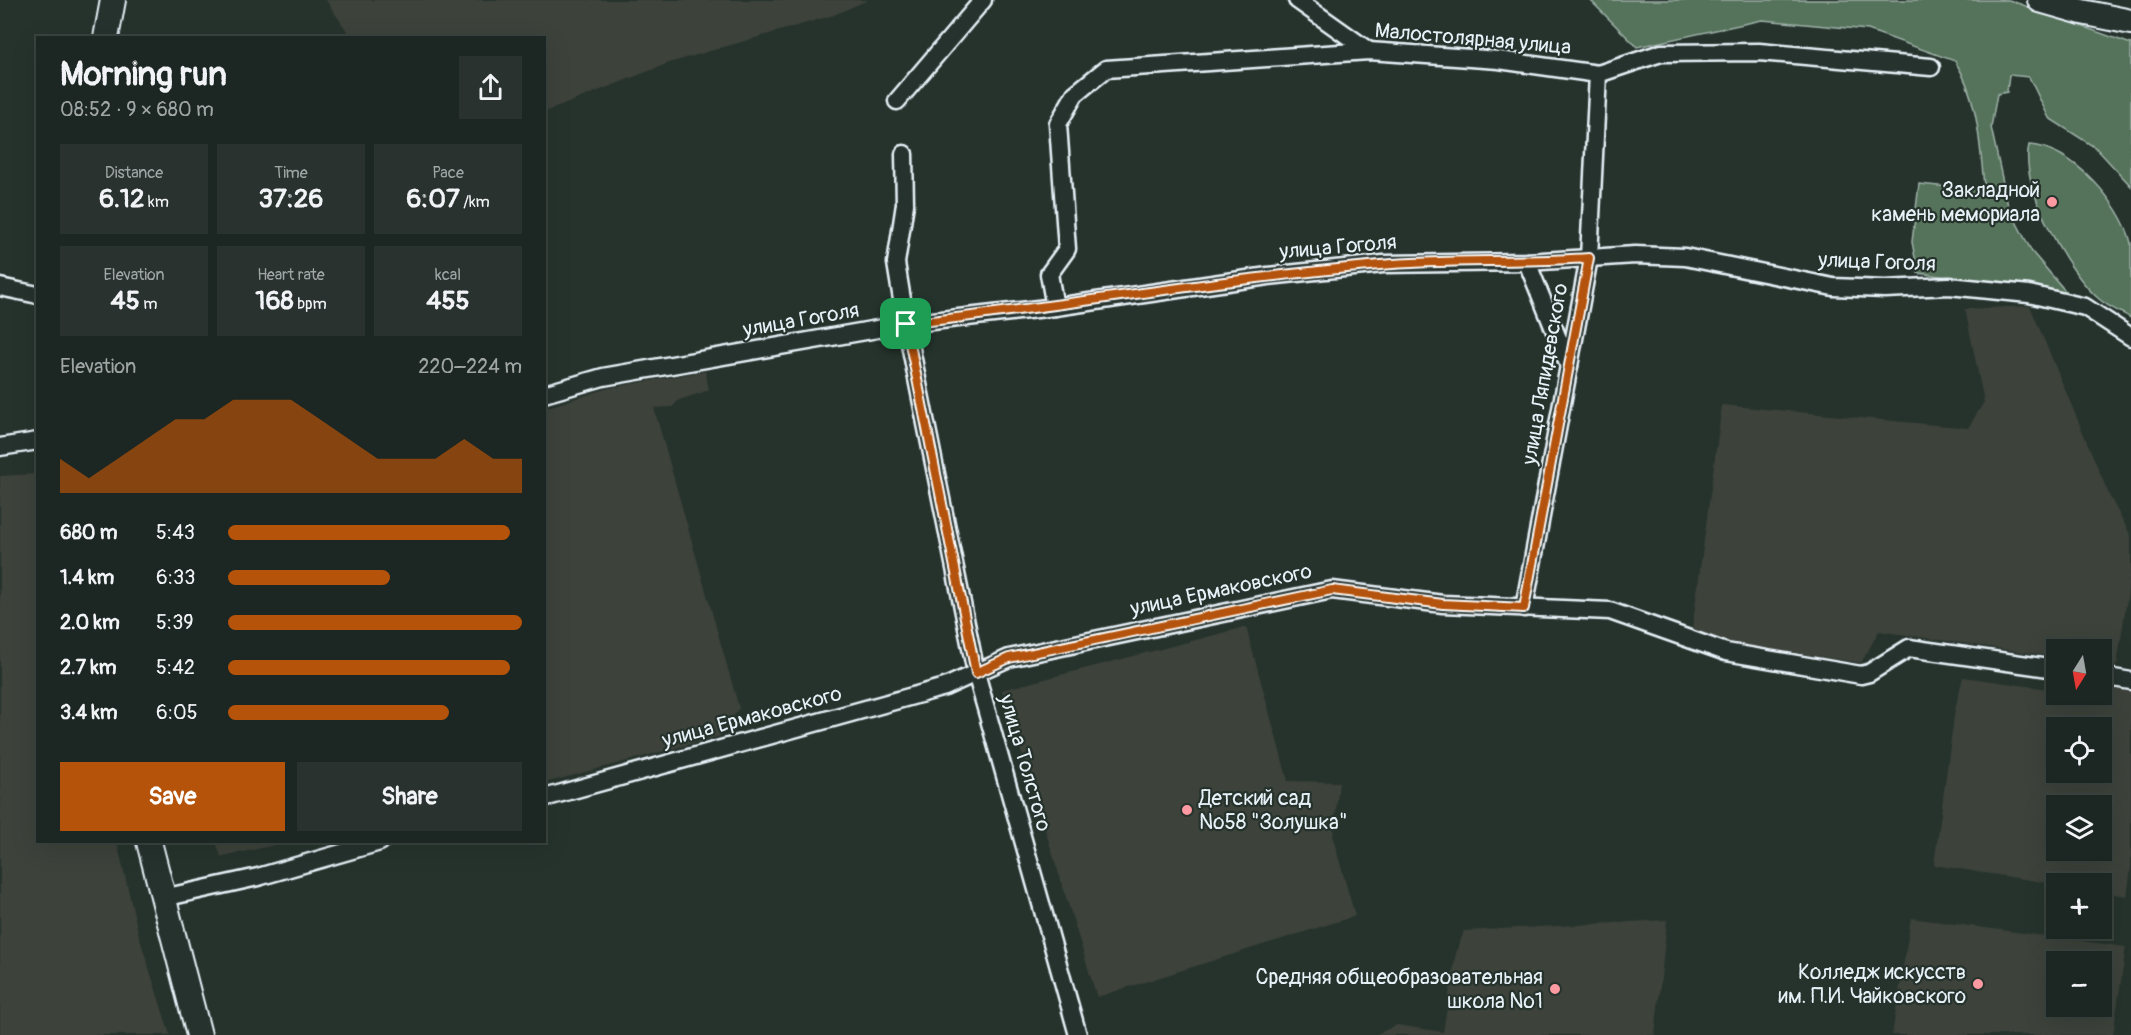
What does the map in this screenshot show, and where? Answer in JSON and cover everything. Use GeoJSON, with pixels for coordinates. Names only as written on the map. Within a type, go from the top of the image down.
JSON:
{"type":"FeatureCollection","features":[{"type":"Feature","properties":{"kind":"street"},"geometry":{"type":"LineString","coordinates":[[106,36],[113,0]]}},
{"type":"Feature","properties":{"kind":"street"},"geometry":{"type":"LineString","coordinates":[[897,101],[983,0]]}},
{"type":"Feature","properties":{"kind":"street"},"geometry":{"type":"LineString","coordinates":[[1298,0],[1369,51]]}},
{"type":"Feature","properties":{"kind":"street"},"geometry":{"type":"LineString","coordinates":[[2040,0],[2131,22]]}},
{"type":"Feature","properties":{"kind":"street","name":"Малостолярная улица"},"geometry":{"type":"LineString","coordinates":[[1054,307],[1049,274],[1067,249],[1058,124],[1075,94],[1106,69],[1369,51],[1499,60],[1598,74],[1661,53],[1759,52],[1931,67]]}},
{"type":"Feature","properties":{"kind":"street","name":"улица Ляпидевского"},"geometry":{"type":"LineString","coordinates":[[1524,608],[1589,258],[1598,74]]}},
{"type":"Feature","properties":{"kind":"street","name":"улица Толстого"},"geometry":{"type":"LineString","coordinates":[[904,154],[906,204],[896,263],[906,324],[976,673],[1078,1035]]}},
{"type":"Feature","properties":{"kind":"street","name":"улица Гоголя"},"geometry":{"type":"LineString","coordinates":[[546,393],[603,377],[906,324],[1054,307],[1268,276],[1383,264],[1527,262],[1635,255],[1685,257],[1833,287],[1885,289],[1949,286],[2029,294],[2085,307],[2131,337]]}},
{"type":"Feature","properties":{"kind":"street"},"geometry":{"type":"LineString","coordinates":[[1527,262],[1569,366]]}},
{"type":"Feature","properties":{"kind":"street"},"geometry":{"type":"LineString","coordinates":[[0,287],[36,295]]}},
{"type":"Feature","properties":{"kind":"street"},"geometry":{"type":"LineString","coordinates":[[0,447],[36,441]]}},
{"type":"Feature","properties":{"kind":"street","name":"улица Ермаковского"},"geometry":{"type":"LineString","coordinates":[[546,797],[945,687],[1009,658],[1332,590],[1443,604],[1610,611],[1726,652],[1861,675],[1869,673],[1909,648],[2046,668]]}},
{"type":"Feature","properties":{"kind":"street"},"geometry":{"type":"LineString","coordinates":[[2112,678],[2131,681]]}},
{"type":"Feature","properties":{"kind":"street"},"geometry":{"type":"LineString","coordinates":[[150,843],[199,1035]]}},
{"type":"Feature","properties":{"kind":"street"},"geometry":{"type":"LineString","coordinates":[[163,898],[258,877],[377,843]]}},
{"type":"Feature","properties":{"kind":"shaded area"},"geometry":{"type":"Polygon","coordinates":[[[326,0],[868,0],[834,15],[669,63],[546,112],[546,36],[350,36],[326,0]]]}},
{"type":"Feature","properties":{"kind":"shaded area"},"geometry":{"type":"Polygon","coordinates":[[[2030,306],[2110,497],[2131,536],[2131,571],[2117,665],[2112,664],[2112,639],[2046,639],[2046,656],[1879,631],[1861,663],[1691,637],[1722,405],[1968,428],[1984,402],[1965,309],[2030,306]]]}},
{"type":"Feature","properties":{"kind":"shaded area"},"geometry":{"type":"Polygon","coordinates":[[[705,371],[709,390],[679,400],[672,407],[654,408],[739,708],[720,736],[546,783],[546,408],[609,388],[705,371]]]}},
{"type":"Feature","properties":{"kind":"shaded area"},"geometry":{"type":"Polygon","coordinates":[[[34,474],[36,481],[36,843],[117,843],[139,936],[170,1035],[0,1035],[0,476],[34,474]]]}},
{"type":"Feature","properties":{"kind":"shaded area","name":"Детский сад №58 \"Золушка\""},"geometry":{"type":"Polygon","coordinates":[[[1246,627],[1288,781],[1339,782],[1333,838],[1355,916],[1097,997],[1002,690],[1246,627]]]}},
{"type":"Feature","properties":{"kind":"shaded area"},"geometry":{"type":"Polygon","coordinates":[[[1963,677],[2046,689],[2046,705],[2112,705],[2112,687],[2131,690],[2131,868],[2127,896],[2112,894],[2112,873],[2046,873],[2046,882],[1934,865],[1955,709],[1963,677]]]}},
{"type":"Feature","properties":{"kind":"shaded area"},"geometry":{"type":"Polygon","coordinates":[[[216,843],[284,843],[221,857],[216,843]]]}},
{"type":"Feature","properties":{"kind":"shaded area","name":"Колледж искусств им. П.И. Чайковского"},"geometry":{"type":"Polygon","coordinates":[[[1911,918],[2046,936],[2046,939],[2067,939],[2126,947],[2113,1035],[1892,1035],[1911,918]]]}},
{"type":"Feature","properties":{"kind":"shaded area","name":"Средняя общеобразовательная школа №1"},"geometry":{"type":"Polygon","coordinates":[[[1667,920],[1655,1035],[1375,1035],[1397,1025],[1443,1032],[1456,953],[1464,931],[1667,920]]]}},
{"type":"Feature","properties":{"kind":"green space"},"geometry":{"type":"Polygon","coordinates":[[[1590,0],[2009,0],[2131,44],[2131,186],[2096,148],[2049,118],[2029,77],[2009,75],[2007,92],[1997,94],[1991,127],[2008,206],[2032,252],[2067,293],[2065,298],[1985,282],[1918,273],[1912,242],[1919,184],[1969,189],[1984,186],[1977,122],[1969,90],[1955,61],[1868,30],[1762,20],[1637,47],[1590,0]]]}},
{"type":"Feature","properties":{"kind":"green space"},"geometry":{"type":"Polygon","coordinates":[[[2029,145],[2045,148],[2061,155],[2077,166],[2106,195],[2117,211],[2131,243],[2131,318],[2099,299],[2087,287],[2061,250],[2049,228],[2031,183],[2028,162],[2029,145]]]}},
{"type":"Feature","properties":{"kind":"place","name":"Закладной камень мемориала"},"geometry":{"type":"Point","coordinates":[2052,202]}},
{"type":"Feature","properties":{"kind":"place","name":"Детский сад №58 \"Золушка\""},"geometry":{"type":"Point","coordinates":[1187,810]}},
{"type":"Feature","properties":{"kind":"place","name":"Колледж искусств им. П.И. Чайковского"},"geometry":{"type":"Point","coordinates":[1978,984]}},
{"type":"Feature","properties":{"kind":"place","name":"Средняя общеобразовательная школа №1"},"geometry":{"type":"Point","coordinates":[1555,989]}},
{"type":"Feature","properties":{"kind":"route"},"geometry":{"type":"LineString","coordinates":[[1589,258],[1524,608],[1443,604],[1332,590],[1306,593],[1009,658],[976,673],[906,324],[1054,307],[1268,276],[1383,264],[1527,262],[1589,258]]}}]}
